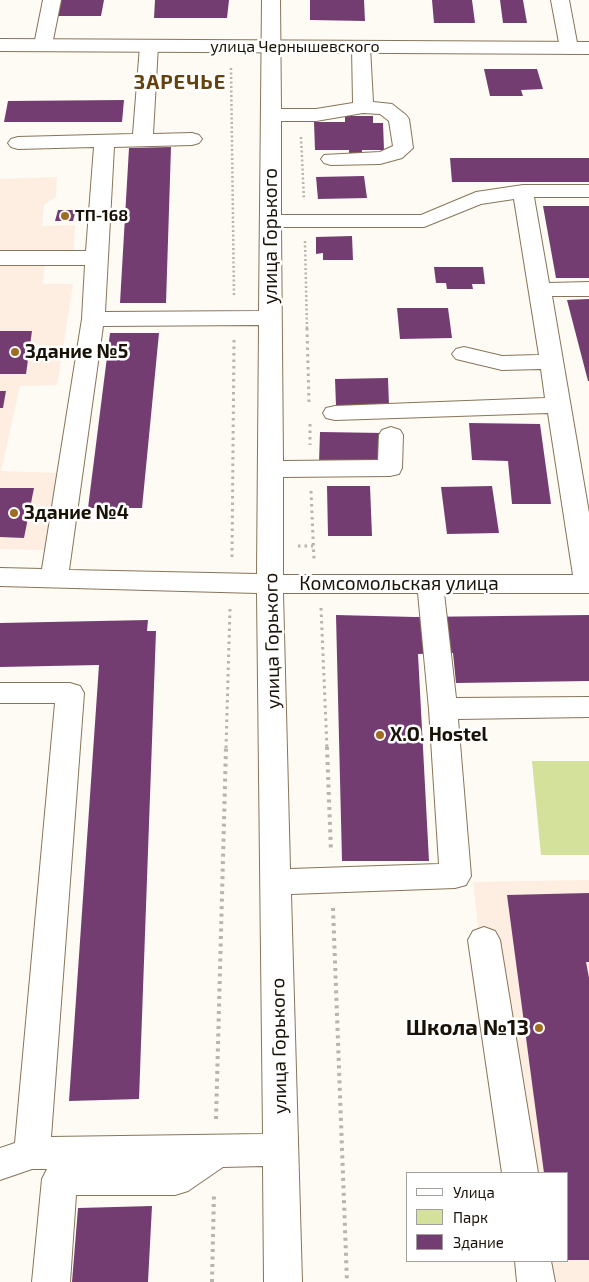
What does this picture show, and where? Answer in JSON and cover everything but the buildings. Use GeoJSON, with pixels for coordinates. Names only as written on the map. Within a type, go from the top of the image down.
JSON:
{"type":"FeatureCollection","features":[{"type":"Feature","properties":{"kind":"street"},"geometry":{"type":"LineString","coordinates":[[42,45],[52,0]]}},
{"type":"Feature","properties":{"kind":"street","name":"улица Горького"},"geometry":{"type":"LineString","coordinates":[[271,0],[270,469],[272,584],[270,609],[283,1282]]}},
{"type":"Feature","properties":{"kind":"street"},"geometry":{"type":"LineString","coordinates":[[560,0],[569,48]]}},
{"type":"Feature","properties":{"kind":"street","name":"улица Чернышевского"},"geometry":{"type":"LineString","coordinates":[[0,45],[589,48]]}},
{"type":"Feature","properties":{"kind":"street"},"geometry":{"type":"LineString","coordinates":[[143,140],[148,46]]}},
{"type":"Feature","properties":{"kind":"street"},"geometry":{"type":"LineString","coordinates":[[361,47],[363,107]]}},
{"type":"Feature","properties":{"kind":"street"},"geometry":{"type":"LineString","coordinates":[[271,115],[316,115],[363,107],[385,108],[399,119],[403,148],[395,154],[380,158],[331,159]]}},
{"type":"Feature","properties":{"kind":"street"},"geometry":{"type":"LineString","coordinates":[[18,143],[192,139]]}},
{"type":"Feature","properties":{"kind":"street"},"geometry":{"type":"LineString","coordinates":[[54,579],[93,319],[104,141]]}},
{"type":"Feature","properties":{"kind":"street"},"geometry":{"type":"LineString","coordinates":[[523,190],[588,584]]}},
{"type":"Feature","properties":{"kind":"street"},"geometry":{"type":"LineString","coordinates":[[271,221],[424,222],[476,198],[523,190],[589,191]]}},
{"type":"Feature","properties":{"kind":"street"},"geometry":{"type":"LineString","coordinates":[[0,258],[96,258]]}},
{"type":"Feature","properties":{"kind":"street"},"geometry":{"type":"LineString","coordinates":[[540,290],[589,289]]}},
{"type":"Feature","properties":{"kind":"street"},"geometry":{"type":"LineString","coordinates":[[93,319],[271,318]]}},
{"type":"Feature","properties":{"kind":"street"},"geometry":{"type":"LineString","coordinates":[[464,354],[502,362],[551,362]]}},
{"type":"Feature","properties":{"kind":"street"},"geometry":{"type":"LineString","coordinates":[[335,413],[558,405]]}},
{"type":"Feature","properties":{"kind":"street"},"geometry":{"type":"LineString","coordinates":[[270,469],[390,468],[391,435]]}},
{"type":"Feature","properties":{"kind":"street","name":"Комсомольская улица"},"geometry":{"type":"LineString","coordinates":[[0,577],[272,584],[588,584]]}},
{"type":"Feature","properties":{"kind":"street"},"geometry":{"type":"LineString","coordinates":[[276,882],[455,876],[443,710],[430,584]]}},
{"type":"Feature","properties":{"kind":"street"},"geometry":{"type":"LineString","coordinates":[[0,693],[70,693],[32,1153]]}},
{"type":"Feature","properties":{"kind":"street"},"geometry":{"type":"LineString","coordinates":[[443,710],[589,707]]}},
{"type":"Feature","properties":{"kind":"street"},"geometry":{"type":"LineString","coordinates":[[484,940],[520,1172]]}},
{"type":"Feature","properties":{"kind":"street"},"geometry":{"type":"LineString","coordinates":[[0,1164],[32,1153],[281,1150]]}},
{"type":"Feature","properties":{"kind":"street"},"geometry":{"type":"LineString","coordinates":[[51,1282],[60,1179],[175,1178],[216,1152]]}},
{"type":"Feature","properties":{"kind":"street"},"geometry":{"type":"LineString","coordinates":[[533,1262],[536,1282]]}},
{"type":"Feature","properties":{"kind":"path"},"geometry":{"type":"LineString","coordinates":[[300,115],[305,221],[309,409]]}},
{"type":"Feature","properties":{"kind":"path"},"geometry":{"type":"LineString","coordinates":[[310,419],[315,584],[321,609],[347,1282]]}},
{"type":"Feature","properties":{"kind":"path"},"geometry":{"type":"LineString","coordinates":[[212,1282],[231,583]]}},
{"type":"Feature","properties":{"kind":"shaded area"},"geometry":{"type":"Polygon","coordinates":[[[57,177],[56,197],[44,205],[42,226],[75,225],[73,258],[45,259],[43,284],[73,284],[57,385],[20,386],[1,471],[58,473],[44,550],[0,549],[0,179],[57,177]]]}},
{"type":"Feature","properties":{"kind":"shaded area","name":"Школа №13"},"geometry":{"type":"Polygon","coordinates":[[[589,880],[589,1282],[519,1282],[517,1262],[569,1262],[569,1172],[507,1172],[473,882],[589,880]]]}},
{"type":"Feature","properties":{"kind":"green space"},"geometry":{"type":"Polygon","coordinates":[[[532,761],[589,761],[589,855],[541,855],[532,761]]]}},
{"type":"Feature","properties":{"kind":"place","name":"ТП-168"},"geometry":{"type":"Point","coordinates":[65,216]}},
{"type":"Feature","properties":{"kind":"place","name":"Здание №5"},"geometry":{"type":"Point","coordinates":[15,352]}},
{"type":"Feature","properties":{"kind":"place","name":"Здание №4"},"geometry":{"type":"Point","coordinates":[14,513]}},
{"type":"Feature","properties":{"kind":"place","name":"X.O. Hostel"},"geometry":{"type":"Point","coordinates":[380,735]}},
{"type":"Feature","properties":{"kind":"place","name":"Школа №13"},"geometry":{"type":"Point","coordinates":[539,1028]}},
{"type":"Feature","properties":{"kind":"district","name":"ЗАРЕЧЬЕ"},"geometry":{"type":"Point","coordinates":[180,82]}}]}
